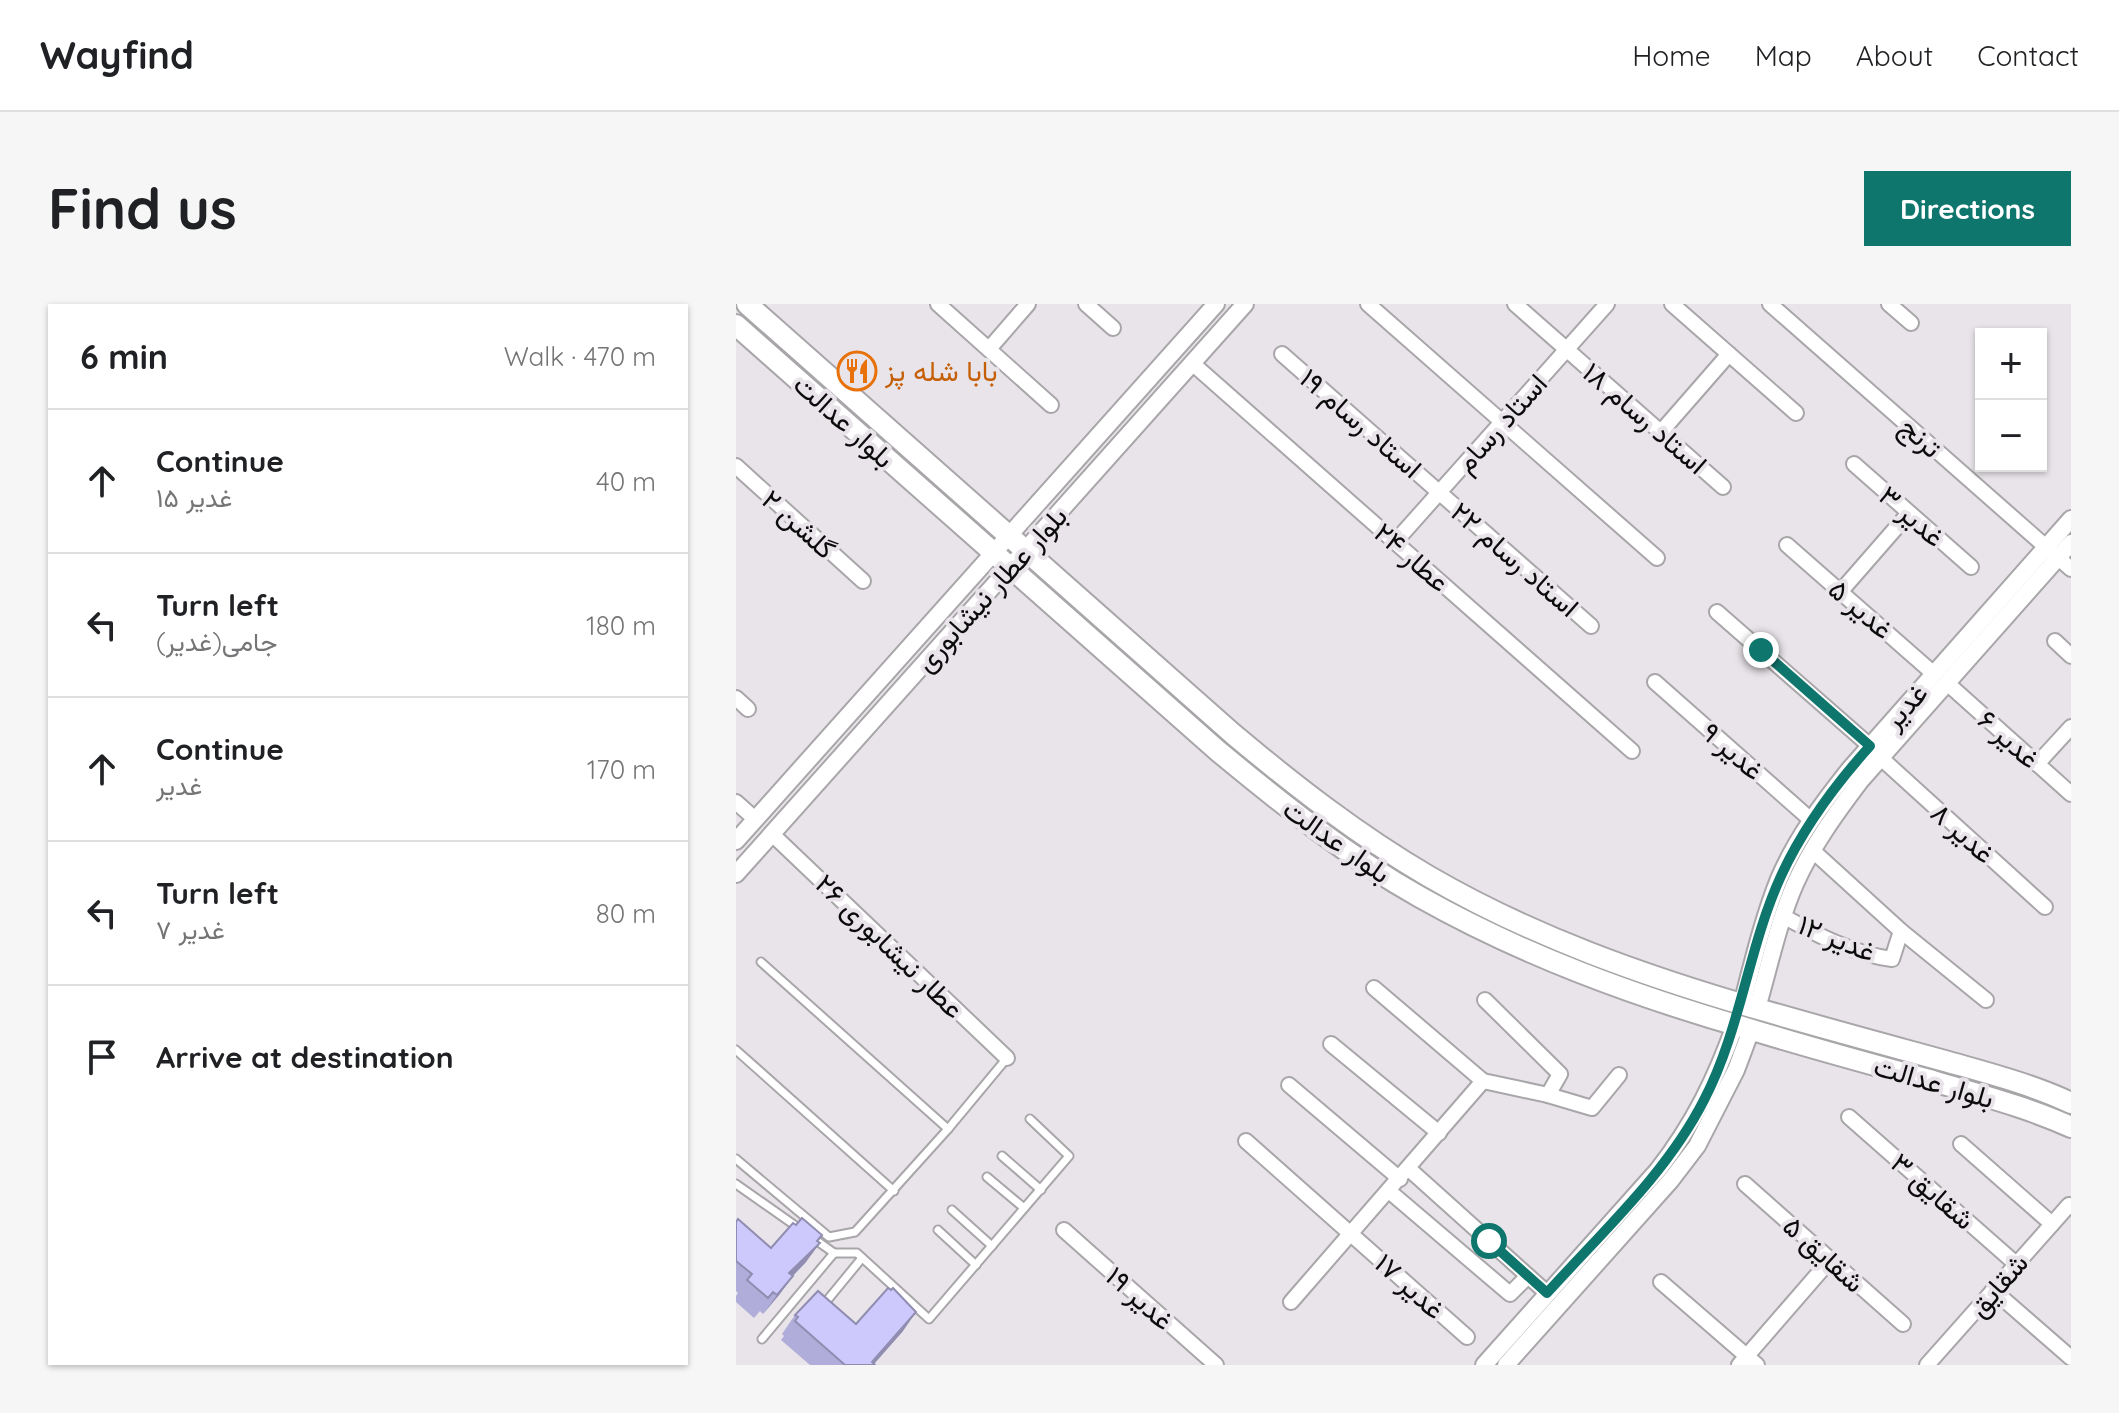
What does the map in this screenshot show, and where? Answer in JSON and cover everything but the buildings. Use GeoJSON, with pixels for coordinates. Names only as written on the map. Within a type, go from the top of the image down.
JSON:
{"type":"FeatureCollection","features":[{"type":"Feature","properties":{"kind":"main road","name":"بلوار عدالت"},"geometry":{"type":"LineString","coordinates":[[747,304],[1287,779],[1404,860],[1495,911],[1637,971],[2008,1079],[2071,1103]]}},
{"type":"Feature","properties":{"kind":"main road","name":"بلوار عدالت"},"geometry":{"type":"LineString","coordinates":[[736,325],[1218,751],[1284,806],[1418,896],[1556,964],[1630,992],[1743,1028],[2001,1101],[2071,1127]]}},
{"type":"Feature","properties":{"kind":"main road"},"geometry":{"type":"LineString","coordinates":[[1743,1028],[1750,1006]]}},
{"type":"Feature","properties":{"kind":"street"},"geometry":{"type":"LineString","coordinates":[[938,304],[1051,405]]}},
{"type":"Feature","properties":{"kind":"street"},"geometry":{"type":"LineString","coordinates":[[989,349],[1028,304]]}},
{"type":"Feature","properties":{"kind":"street"},"geometry":{"type":"LineString","coordinates":[[1086,304],[1113,328]]}},
{"type":"Feature","properties":{"kind":"street","name":"بلوار عطار نیشابوری"},"geometry":{"type":"LineString","coordinates":[[736,841],[1216,304]]}},
{"type":"Feature","properties":{"kind":"street","name":"بلوار عطار نیشابوری"},"geometry":{"type":"LineString","coordinates":[[736,874],[1245,304]]}},
{"type":"Feature","properties":{"kind":"street"},"geometry":{"type":"LineString","coordinates":[[1368,304],[1657,558]]}},
{"type":"Feature","properties":{"kind":"street","name":"استاد رسام ۱۸"},"geometry":{"type":"LineString","coordinates":[[1515,304],[1723,487]]}},
{"type":"Feature","properties":{"kind":"street","name":"استاد رسام"},"geometry":{"type":"LineString","coordinates":[[1395,542],[1607,304]]}},
{"type":"Feature","properties":{"kind":"street"},"geometry":{"type":"LineString","coordinates":[[1672,304],[1796,413]]}},
{"type":"Feature","properties":{"kind":"street","name":"ترنج"},"geometry":{"type":"LineString","coordinates":[[1770,304],[2058,558]]}},
{"type":"Feature","properties":{"kind":"street"},"geometry":{"type":"LineString","coordinates":[[1889,304],[1911,323]]}},
{"type":"Feature","properties":{"kind":"street","name":"استاد رسام ۱۹"},"geometry":{"type":"LineString","coordinates":[[1282,354],[1440,492]]}},
{"type":"Feature","properties":{"kind":"street"},"geometry":{"type":"LineString","coordinates":[[1660,433],[1729,354]]}},
{"type":"Feature","properties":{"kind":"street","name":"عطار ۲۴"},"geometry":{"type":"LineString","coordinates":[[1192,363],[1632,751]]}},
{"type":"Feature","properties":{"kind":"street","name":"غدیر ۳"},"geometry":{"type":"LineString","coordinates":[[1854,464],[1971,567]]}},
{"type":"Feature","properties":{"kind":"street","name":"گلشن ۲"},"geometry":{"type":"LineString","coordinates":[[736,466],[863,581]]}},
{"type":"Feature","properties":{"kind":"street","name":"استاد رسام ۲۲"},"geometry":{"type":"LineString","coordinates":[[1440,492],[1591,626]]}},
{"type":"Feature","properties":{"kind":"street"},"geometry":{"type":"LineString","coordinates":[[1841,591],[1909,513]]}},
{"type":"Feature","properties":{"kind":"street","name":"غدیر"},"geometry":{"type":"LineString","coordinates":[[2058,558],[2071,519]]}},
{"type":"Feature","properties":{"kind":"street","name":"غدیر"},"geometry":{"type":"LineString","coordinates":[[1750,1006],[1766,916],[1780,878],[1811,820],[2071,543]]}},
{"type":"Feature","properties":{"kind":"street","name":"غدیر ۵"},"geometry":{"type":"LineString","coordinates":[[1787,545],[1941,678]]}},
{"type":"Feature","properties":{"kind":"street","name":"غدیر ۸"},"geometry":{"type":"LineString","coordinates":[[1717,612],[2045,907]]}},
{"type":"Feature","properties":{"kind":"street"},"geometry":{"type":"LineString","coordinates":[[2055,641],[2071,656]]}},
{"type":"Feature","properties":{"kind":"street","name":"غدیر ۶"},"geometry":{"type":"LineString","coordinates":[[1941,678],[2071,794]]}},
{"type":"Feature","properties":{"kind":"street","name":"غدیر ۹"},"geometry":{"type":"LineString","coordinates":[[1655,682],[1811,820]]}},
{"type":"Feature","properties":{"kind":"street"},"geometry":{"type":"LineString","coordinates":[[736,698],[748,709]]}},
{"type":"Feature","properties":{"kind":"street"},"geometry":{"type":"LineString","coordinates":[[2037,764],[2071,727]]}},
{"type":"Feature","properties":{"kind":"street","name":"غدیر"},"geometry":{"type":"LineString","coordinates":[[1750,1006],[1795,885],[1812,850],[1875,752]]}},
{"type":"Feature","properties":{"kind":"street"},"geometry":{"type":"LineString","coordinates":[[736,802],[772,834]]}},
{"type":"Feature","properties":{"kind":"street","name":"عطار نیشابوری ۲۶"},"geometry":{"type":"LineString","coordinates":[[772,834],[1007,1058]]}},
{"type":"Feature","properties":{"kind":"street"},"geometry":{"type":"LineString","coordinates":[[1812,850],[1901,931],[1986,1000]]}},
{"type":"Feature","properties":{"kind":"street","name":"غدیر ۱۲"},"geometry":{"type":"LineString","coordinates":[[1783,916],[1822,938],[1892,959],[1901,931]]}},
{"type":"Feature","properties":{"kind":"street"},"geometry":{"type":"LineString","coordinates":[[1374,988],[1483,1081],[1592,1108],[1619,1075]]}},
{"type":"Feature","properties":{"kind":"street"},"geometry":{"type":"LineString","coordinates":[[1485,1000],[1560,1074],[1548,1095]]}},
{"type":"Feature","properties":{"kind":"street"},"geometry":{"type":"LineString","coordinates":[[1484,1365],[1684,1137],[1743,1028]]}},
{"type":"Feature","properties":{"kind":"street"},"geometry":{"type":"LineString","coordinates":[[1506,1365],[1671,1180],[1697,1146],[1731,1082],[1743,1028]]}},
{"type":"Feature","properties":{"kind":"street"},"geometry":{"type":"LineString","coordinates":[[1331,1044],[1439,1133]]}},
{"type":"Feature","properties":{"kind":"street"},"geometry":{"type":"LineString","coordinates":[[1291,1302],[1483,1081]]}},
{"type":"Feature","properties":{"kind":"street"},"geometry":{"type":"LineString","coordinates":[[1289,1085],[1404,1174],[1547,1293]]}},
{"type":"Feature","properties":{"kind":"street","name":"شقایق ۳"},"geometry":{"type":"LineString","coordinates":[[1849,1117],[2016,1264]]}},
{"type":"Feature","properties":{"kind":"street","name":"غدیر ۱۷"},"geometry":{"type":"LineString","coordinates":[[1246,1141],[1467,1337]]}},
{"type":"Feature","properties":{"kind":"street"},"geometry":{"type":"LineString","coordinates":[[1961,1144],[2052,1224]]}},
{"type":"Feature","properties":{"kind":"street","name":"شقایق ۵"},"geometry":{"type":"LineString","coordinates":[[1745,1184],[1903,1324]]}},
{"type":"Feature","properties":{"kind":"street"},"geometry":{"type":"LineString","coordinates":[[1389,1191],[1510,1294],[1528,1276]]}},
{"type":"Feature","properties":{"kind":"street","name":"شقایق"},"geometry":{"type":"LineString","coordinates":[[1937,1362],[1993,1290],[2070,1206]]}},
{"type":"Feature","properties":{"kind":"street","name":"غدیر ۱۹"},"geometry":{"type":"LineString","coordinates":[[1064,1230],[1216,1365]]}},
{"type":"Feature","properties":{"kind":"street"},"geometry":{"type":"LineString","coordinates":[[1661,1282],[1747,1362],[1831,1259]]}},
{"type":"Feature","properties":{"kind":"street"},"geometry":{"type":"LineString","coordinates":[[1993,1290],[2071,1358]]}},
{"type":"Feature","properties":{"kind":"lane"},"geometry":{"type":"LineString","coordinates":[[761,962],[948,1129]]}},
{"type":"Feature","properties":{"kind":"lane"},"geometry":{"type":"LineString","coordinates":[[736,1050],[894,1191]]}},
{"type":"Feature","properties":{"kind":"lane"},"geometry":{"type":"LineString","coordinates":[[736,1159],[829,1237],[855,1232],[1007,1058]]}},
{"type":"Feature","properties":{"kind":"lane"},"geometry":{"type":"LineString","coordinates":[[736,1184],[834,1253],[857,1253],[929,1319],[1069,1156],[1030,1119]]}},
{"type":"Feature","properties":{"kind":"lane"},"geometry":{"type":"LineString","coordinates":[[1002,1156],[1041,1190]]}},
{"type":"Feature","properties":{"kind":"lane"},"geometry":{"type":"LineString","coordinates":[[987,1177],[1024,1208]]}},
{"type":"Feature","properties":{"kind":"lane"},"geometry":{"type":"LineString","coordinates":[[952,1210],[992,1246]]}},
{"type":"Feature","properties":{"kind":"lane"},"geometry":{"type":"LineString","coordinates":[[938,1230],[976,1265]]}},
{"type":"Feature","properties":{"kind":"lane"},"geometry":{"type":"LineString","coordinates":[[762,1339],[834,1253]]}},
{"type":"Feature","properties":{"kind":"lane"},"geometry":{"type":"LineString","coordinates":[[825,1303],[862,1258]]}},
{"type":"Feature","properties":{"kind":"place","name":"بابا شله پز"},"geometry":{"type":"Point","coordinates":[857,371]}},
{"type":"Feature","properties":{"kind":"route"},"geometry":{"type":"LineString","coordinates":[[1489,1241],[1547,1293],[1684,1137],[1722,1064],[1780,878],[1821,805],[1870,746],[1761,650]]}}]}
